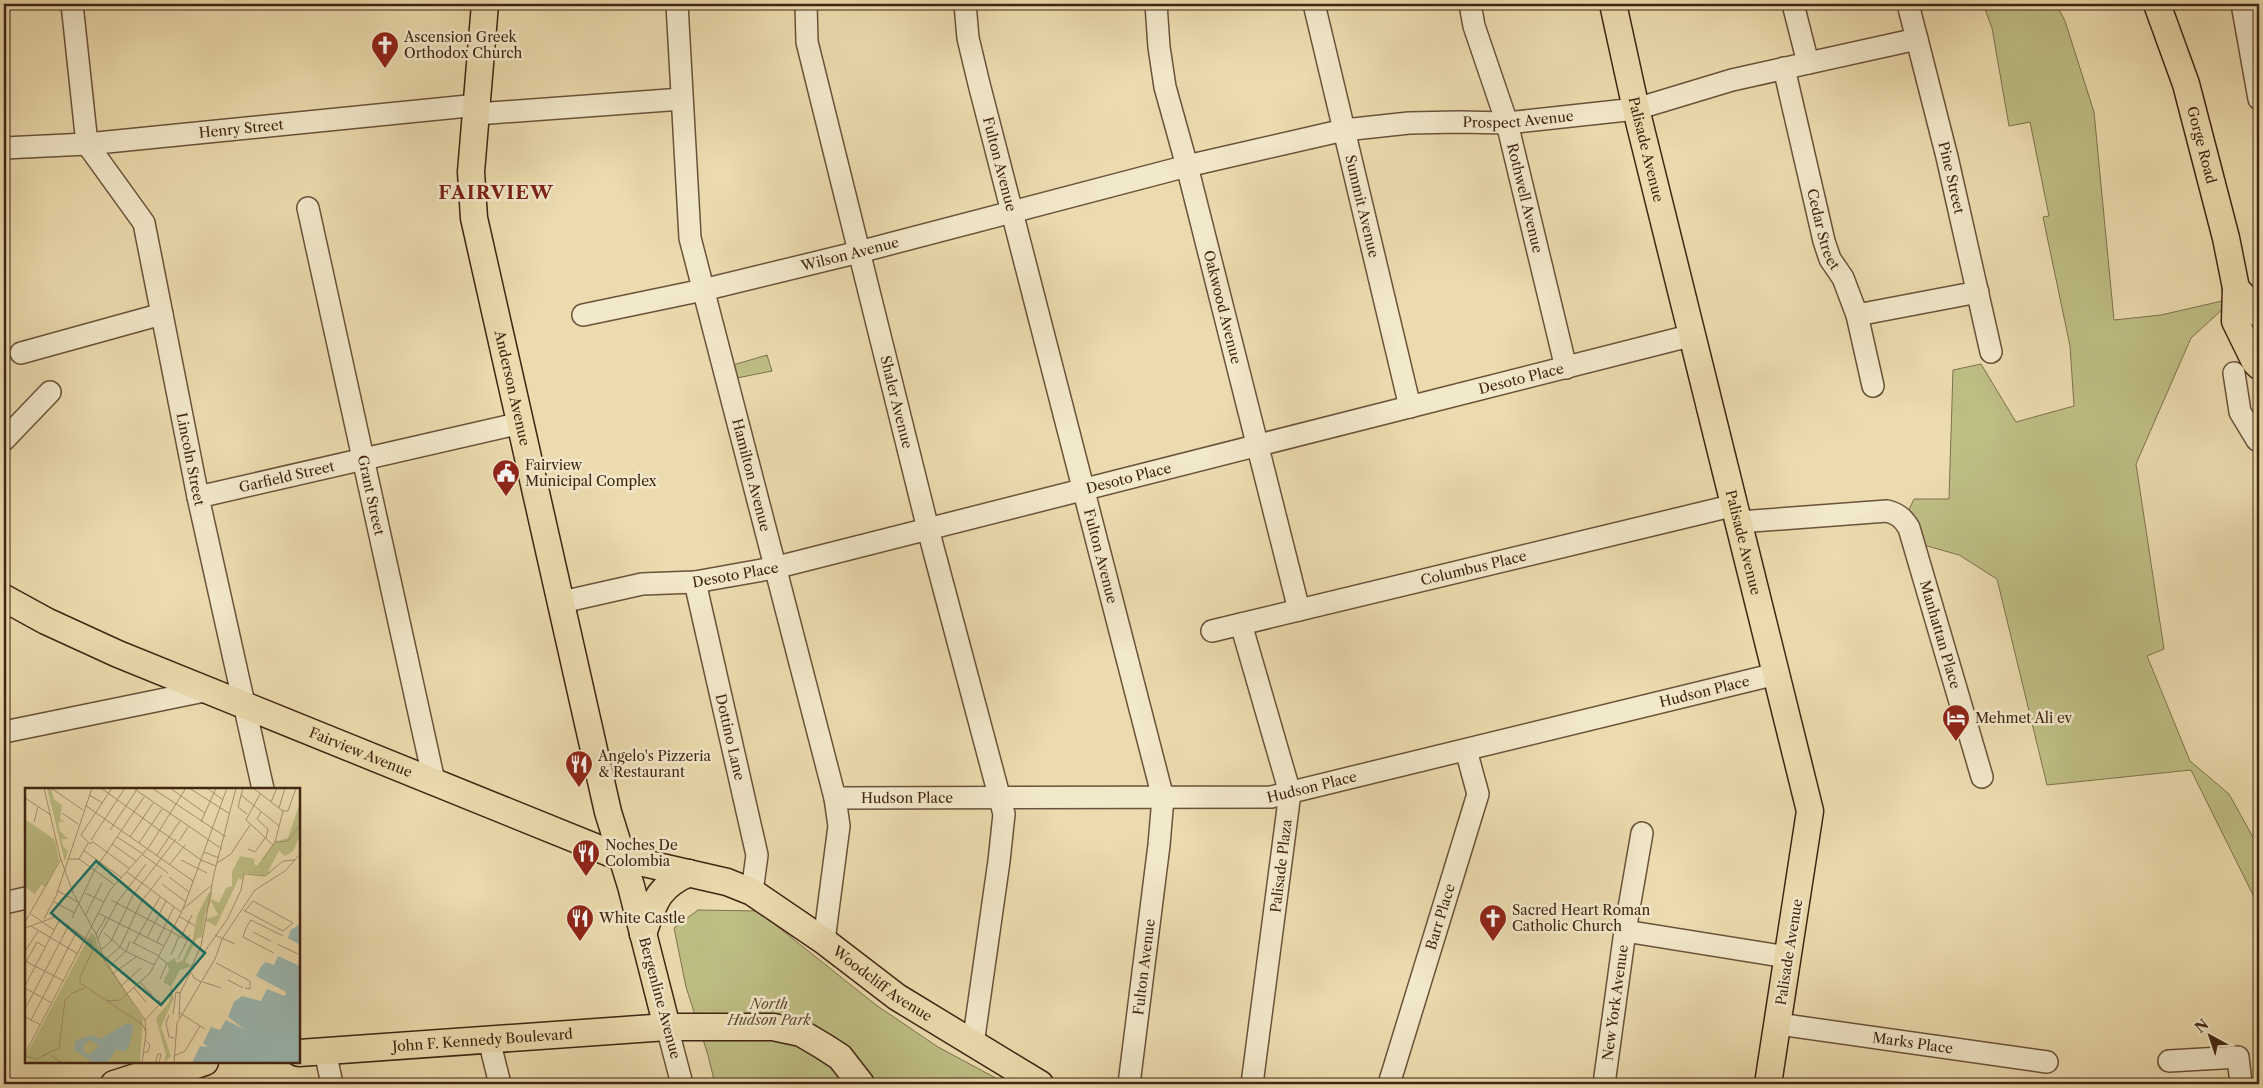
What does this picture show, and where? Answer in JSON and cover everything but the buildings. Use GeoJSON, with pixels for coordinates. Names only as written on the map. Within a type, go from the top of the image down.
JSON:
{"type":"FeatureCollection","features":[{"type":"Feature","properties":{"kind":"main road","name":"Anderson Avenue"},"geometry":{"type":"LineString","coordinates":[[485,4],[471,172],[474,218],[614,838],[626,870]]}},
{"type":"Feature","properties":{"kind":"main road","name":"Palisade Avenue"},"geometry":{"type":"LineString","coordinates":[[1613,4],[1636,109],[1810,811],[1768,1084]]}},
{"type":"Feature","properties":{"kind":"main road","name":"Gorge Road"},"geometry":{"type":"LineString","coordinates":[[2157,4],[2186,84],[2226,238],[2236,288],[2235,321],[2255,362],[2259,366]]}},
{"type":"Feature","properties":{"kind":"main road"},"geometry":{"type":"LineString","coordinates":[[2236,288],[2259,314]]}},
{"type":"Feature","properties":{"kind":"main road","name":"Fairview Avenue"},"geometry":{"type":"LineString","coordinates":[[4,598],[78,637],[434,782],[626,870],[689,873],[727,882]]}},
{"type":"Feature","properties":{"kind":"main road","name":"Bergenline Avenue"},"geometry":{"type":"LineString","coordinates":[[626,870],[667,1027]]}},
{"type":"Feature","properties":{"kind":"main road"},"geometry":{"type":"LineString","coordinates":[[642,934],[653,905],[661,892],[672,881],[689,873]]}},
{"type":"Feature","properties":{"kind":"main road","name":"Woodcliff Avenue"},"geometry":{"type":"LineString","coordinates":[[727,882],[752,892],[824,941],[897,997],[1040,1084]]}},
{"type":"Feature","properties":{"kind":"main road","name":"John F. Kennedy Boulevard"},"geometry":{"type":"LineString","coordinates":[[300,1053],[667,1027],[773,1027],[801,1033],[840,1057],[861,1084]]}},
{"type":"Feature","properties":{"kind":"main road"},"geometry":{"type":"LineString","coordinates":[[114,1084],[139,1076],[162,1081],[203,1063]]}},
{"type":"Feature","properties":{"kind":"street"},"geometry":{"type":"LineString","coordinates":[[72,4],[87,144]]}},
{"type":"Feature","properties":{"kind":"street","name":"Hamilton Avenue"},"geometry":{"type":"LineString","coordinates":[[677,4],[690,238],[835,798],[840,826],[824,941]]}},
{"type":"Feature","properties":{"kind":"street","name":"Shaler Avenue"},"geometry":{"type":"LineString","coordinates":[[806,4],[807,42],[928,529],[1004,814],[973,1044]]}},
{"type":"Feature","properties":{"kind":"street","name":"Fulton Avenue"},"geometry":{"type":"LineString","coordinates":[[965,4],[968,38],[1082,491],[1163,798],[1159,845],[1129,1084]]}},
{"type":"Feature","properties":{"kind":"street","name":"Oakwood Avenue"},"geometry":{"type":"LineString","coordinates":[[1156,4],[1159,47],[1166,87],[1299,610]]}},
{"type":"Feature","properties":{"kind":"street","name":"Summit Avenue"},"geometry":{"type":"LineString","coordinates":[[1314,4],[1410,407]]}},
{"type":"Feature","properties":{"kind":"street","name":"Rothwell Avenue"},"geometry":{"type":"LineString","coordinates":[[1470,4],[1474,26],[1507,123],[1566,368]]}},
{"type":"Feature","properties":{"kind":"street"},"geometry":{"type":"LineString","coordinates":[[1793,4],[1808,62]]}},
{"type":"Feature","properties":{"kind":"street","name":"Pine Street"},"geometry":{"type":"LineString","coordinates":[[1908,4],[1947,157],[1991,352]]}},
{"type":"Feature","properties":{"kind":"street"},"geometry":{"type":"LineString","coordinates":[[2243,9],[2259,99]]}},
{"type":"Feature","properties":{"kind":"street","name":"Prospect Avenue"},"geometry":{"type":"LineString","coordinates":[[1116,185],[1187,166],[1344,130],[1417,123],[1507,123],[1636,109],[1732,80],[1917,39]]}},
{"type":"Feature","properties":{"kind":"street","name":"Cedar Street"},"geometry":{"type":"LineString","coordinates":[[1784,68],[1824,240],[1830,259],[1843,278],[1857,315],[1873,386]]}},
{"type":"Feature","properties":{"kind":"street","name":"Henry Street"},"geometry":{"type":"LineString","coordinates":[[4,148],[87,144],[477,109],[682,99]]}},
{"type":"Feature","properties":{"kind":"street","name":"Lincoln Street"},"geometry":{"type":"LineString","coordinates":[[87,144],[144,223],[198,497],[263,788]]}},
{"type":"Feature","properties":{"kind":"street","name":"Wilson Avenue"},"geometry":{"type":"LineString","coordinates":[[583,315],[703,290],[859,252],[1012,210],[1116,185]]}},
{"type":"Feature","properties":{"kind":"street","name":"Grant Street"},"geometry":{"type":"LineString","coordinates":[[308,208],[434,782]]}},
{"type":"Feature","properties":{"kind":"street"},"geometry":{"type":"LineString","coordinates":[[1857,315],[1978,292]]}},
{"type":"Feature","properties":{"kind":"street"},"geometry":{"type":"LineString","coordinates":[[21,353],[162,314]]}},
{"type":"Feature","properties":{"kind":"street","name":"Desoto Place"},"geometry":{"type":"LineString","coordinates":[[562,602],[642,584],[695,582],[774,568],[1693,335]]}},
{"type":"Feature","properties":{"kind":"street"},"geometry":{"type":"LineString","coordinates":[[2234,373],[2240,412],[2258,440]]}},
{"type":"Feature","properties":{"kind":"street"},"geometry":{"type":"LineString","coordinates":[[4,440],[50,392]]}},
{"type":"Feature","properties":{"kind":"street","name":"Garfield Street"},"geometry":{"type":"LineString","coordinates":[[198,497],[521,423]]}},
{"type":"Feature","properties":{"kind":"street","name":"Columbus Place"},"geometry":{"type":"LineString","coordinates":[[1212,631],[1737,513],[1879,511]]}},
{"type":"Feature","properties":{"kind":"street","name":"Manhattan Place"},"geometry":{"type":"LineString","coordinates":[[1879,511],[1896,514],[1904,520],[1909,528],[1982,777]]}},
{"type":"Feature","properties":{"kind":"street","name":"Dottino Lane"},"geometry":{"type":"LineString","coordinates":[[695,582],[757,855],[752,892]]}},
{"type":"Feature","properties":{"kind":"street","name":"Palisade Plaza"},"geometry":{"type":"LineString","coordinates":[[1240,624],[1290,793],[1252,1084]]}},
{"type":"Feature","properties":{"kind":"street","name":"Hudson Place"},"geometry":{"type":"LineString","coordinates":[[835,798],[1271,797],[1776,674]]}},
{"type":"Feature","properties":{"kind":"street"},"geometry":{"type":"LineString","coordinates":[[4,732],[209,690]]}},
{"type":"Feature","properties":{"kind":"street","name":"Barr Place"},"geometry":{"type":"LineString","coordinates":[[1390,1084],[1478,794],[1466,750]]}},
{"type":"Feature","properties":{"kind":"street","name":"New York Avenue"},"geometry":{"type":"LineString","coordinates":[[1604,1084],[1625,932],[1642,833]]}},
{"type":"Feature","properties":{"kind":"street"},"geometry":{"type":"LineString","coordinates":[[4,903],[25,898]]}},
{"type":"Feature","properties":{"kind":"street"},"geometry":{"type":"LineString","coordinates":[[1625,932],[1787,958]]}},
{"type":"Feature","properties":{"kind":"street","name":"Marks Place"},"geometry":{"type":"LineString","coordinates":[[1778,1024],[2047,1062]]}},
{"type":"Feature","properties":{"kind":"street","name":"Bergenline Avenue"},"geometry":{"type":"LineString","coordinates":[[667,1027],[682,1084]]}},
{"type":"Feature","properties":{"kind":"street"},"geometry":{"type":"LineString","coordinates":[[489,1040],[500,1084]]}},
{"type":"Feature","properties":{"kind":"street"},"geometry":{"type":"LineString","coordinates":[[325,1051],[332,1084]]}},
{"type":"Feature","properties":{"kind":"street"},"geometry":{"type":"LineString","coordinates":[[2169,1061],[2238,1057],[2241,1084]]}},
{"type":"Feature","properties":{"kind":"green space"},"geometry":{"type":"Polygon","coordinates":[[[1983,4],[2056,4],[2065,21],[2094,112],[2114,320],[2161,315],[2235,298],[2191,338],[2136,464],[2164,649],[2147,656],[2190,761],[2229,794],[2254,839],[2259,841],[2259,907],[2191,770],[2047,785],[1997,579],[1959,555],[1913,542],[1904,520],[1914,499],[1949,499],[1953,370],[1981,364],[2016,422],[2074,406],[2070,346],[2043,217],[2049,216],[2030,122],[2009,126],[1992,28],[1983,4]]]}},
{"type":"Feature","properties":{"kind":"green space"},"geometry":{"type":"Polygon","coordinates":[[[767,355],[772,371],[737,378],[733,365],[767,355]]]}},
{"type":"Feature","properties":{"kind":"green space","name":"North Hudson Park"},"geometry":{"type":"Polygon","coordinates":[[[698,910],[758,911],[876,1005],[938,1047],[1007,1084],[715,1084],[708,1055],[686,987],[674,928],[698,910]]]}},
{"type":"Feature","properties":{"kind":"place","name":"Ascension Greek Orthodox Church"},"geometry":{"type":"Point","coordinates":[385,69]}},
{"type":"Feature","properties":{"kind":"place","name":"Fairview Municipal Complex"},"geometry":{"type":"Point","coordinates":[506,497]}},
{"type":"Feature","properties":{"kind":"place","name":"Mehmet Ali ev"},"geometry":{"type":"Point","coordinates":[1956,742]}},
{"type":"Feature","properties":{"kind":"place","name":"Angelo's Pizzeria & Restaurant"},"geometry":{"type":"Point","coordinates":[579,788]}},
{"type":"Feature","properties":{"kind":"place","name":"Noches De Colombia"},"geometry":{"type":"Point","coordinates":[586,877]}},
{"type":"Feature","properties":{"kind":"place","name":"White Castle"},"geometry":{"type":"Point","coordinates":[580,942]}},
{"type":"Feature","properties":{"kind":"place","name":"Sacred Heart Roman Catholic Church"},"geometry":{"type":"Point","coordinates":[1493,942]}},
{"type":"Feature","properties":{"kind":"district","name":"FAIRVIEW"},"geometry":{"type":"Point","coordinates":[496,192]}}]}
